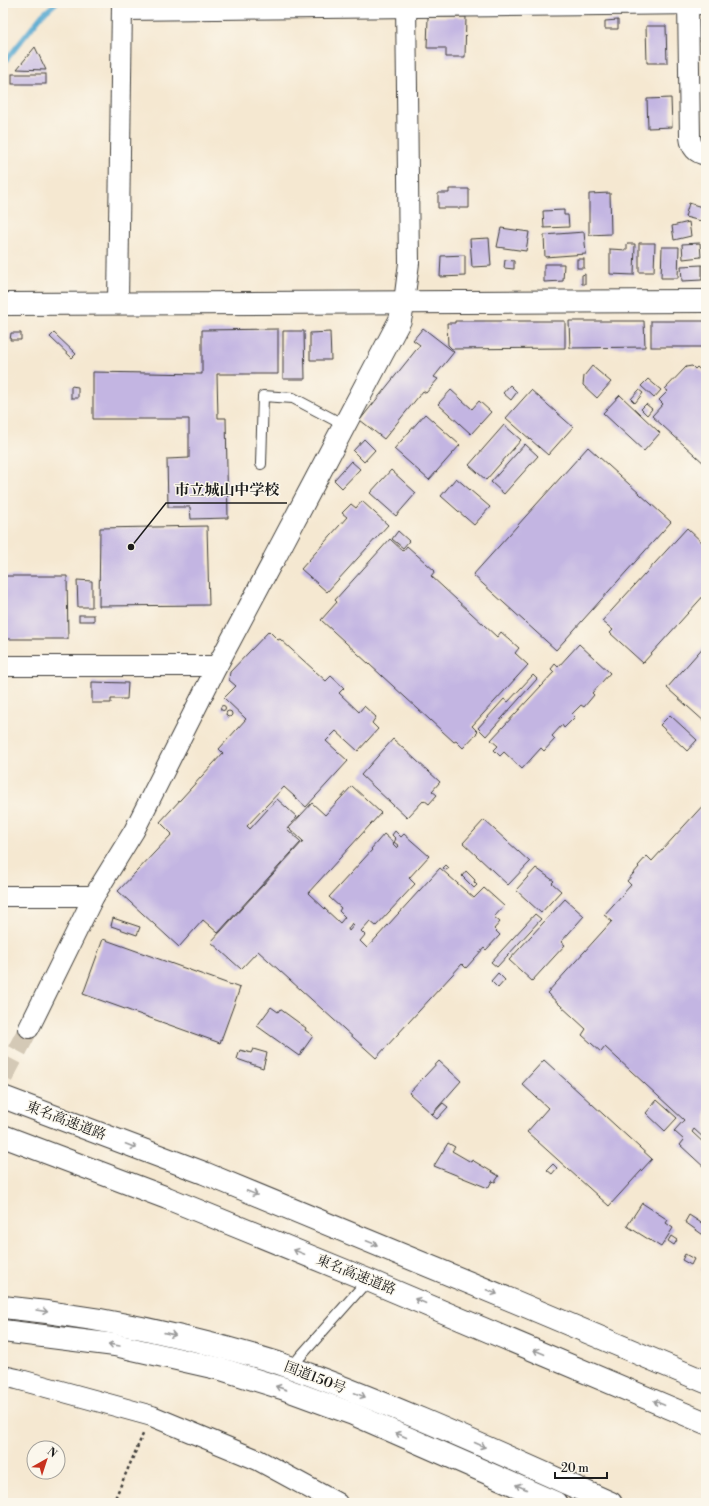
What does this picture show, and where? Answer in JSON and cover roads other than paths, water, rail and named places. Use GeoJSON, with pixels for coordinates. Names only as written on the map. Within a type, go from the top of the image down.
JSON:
{"type":"FeatureCollection","features":[{"type":"Feature","properties":{"kind":"main road"},"geometry":{"type":"LineString","coordinates":[[3,304],[706,301]]}},
{"type":"Feature","properties":{"kind":"main road"},"geometry":{"type":"LineString","coordinates":[[274,559],[400,320],[404,302]]}},
{"type":"Feature","properties":{"kind":"main road","name":"東名高速道路"},"geometry":{"type":"LineString","coordinates":[[3,1097],[204,1173],[706,1382]]}},
{"type":"Feature","properties":{"kind":"main road","name":"東名高速道路"},"geometry":{"type":"LineString","coordinates":[[3,1136],[167,1198],[368,1280],[700,1421]]}},
{"type":"Feature","properties":{"kind":"main road","name":"国道150号"},"geometry":{"type":"LineString","coordinates":[[3,1307],[120,1323],[223,1347],[293,1369],[462,1437],[611,1503]]}},
{"type":"Feature","properties":{"kind":"main road","name":"国道150号"},"geometry":{"type":"LineString","coordinates":[[3,1331],[114,1345],[221,1369],[282,1388],[353,1414],[556,1503]]}},
{"type":"Feature","properties":{"kind":"street"},"geometry":{"type":"LineString","coordinates":[[118,303],[122,6],[694,4],[690,137],[691,146],[700,154],[706,155]]}},
{"type":"Feature","properties":{"kind":"street"},"geometry":{"type":"LineString","coordinates":[[404,302],[409,263],[406,5]]}},
{"type":"Feature","properties":{"kind":"street"},"geometry":{"type":"LineString","coordinates":[[29,1028],[94,896],[134,831],[217,666],[274,559]]}},
{"type":"Feature","properties":{"kind":"street"},"geometry":{"type":"LineString","coordinates":[[3,666],[217,666]]}},
{"type":"Feature","properties":{"kind":"street"},"geometry":{"type":"LineString","coordinates":[[3,896],[94,896]]}},
{"type":"Feature","properties":{"kind":"street"},"geometry":{"type":"LineString","coordinates":[[3,1376],[152,1416],[258,1460],[336,1503]]}},
{"type":"Feature","properties":{"kind":"lane"},"geometry":{"type":"LineString","coordinates":[[261,464],[263,396],[293,398],[344,425]]}},
{"type":"Feature","properties":{"kind":"lane"},"geometry":{"type":"LineString","coordinates":[[293,1369],[299,1358],[368,1280]]}},
{"type":"Feature","properties":{"kind":"waterway"},"geometry":{"type":"LineString","coordinates":[[3,64],[42,15],[56,3]]}},
{"type":"Feature","properties":{"kind":"tunnel"},"geometry":{"type":"LineString","coordinates":[[3,1077],[29,1028]]}},
{"type":"Feature","properties":{"kind":"place","name":"市立城山中学校"},"geometry":{"type":"Point","coordinates":[131,547]}}]}
